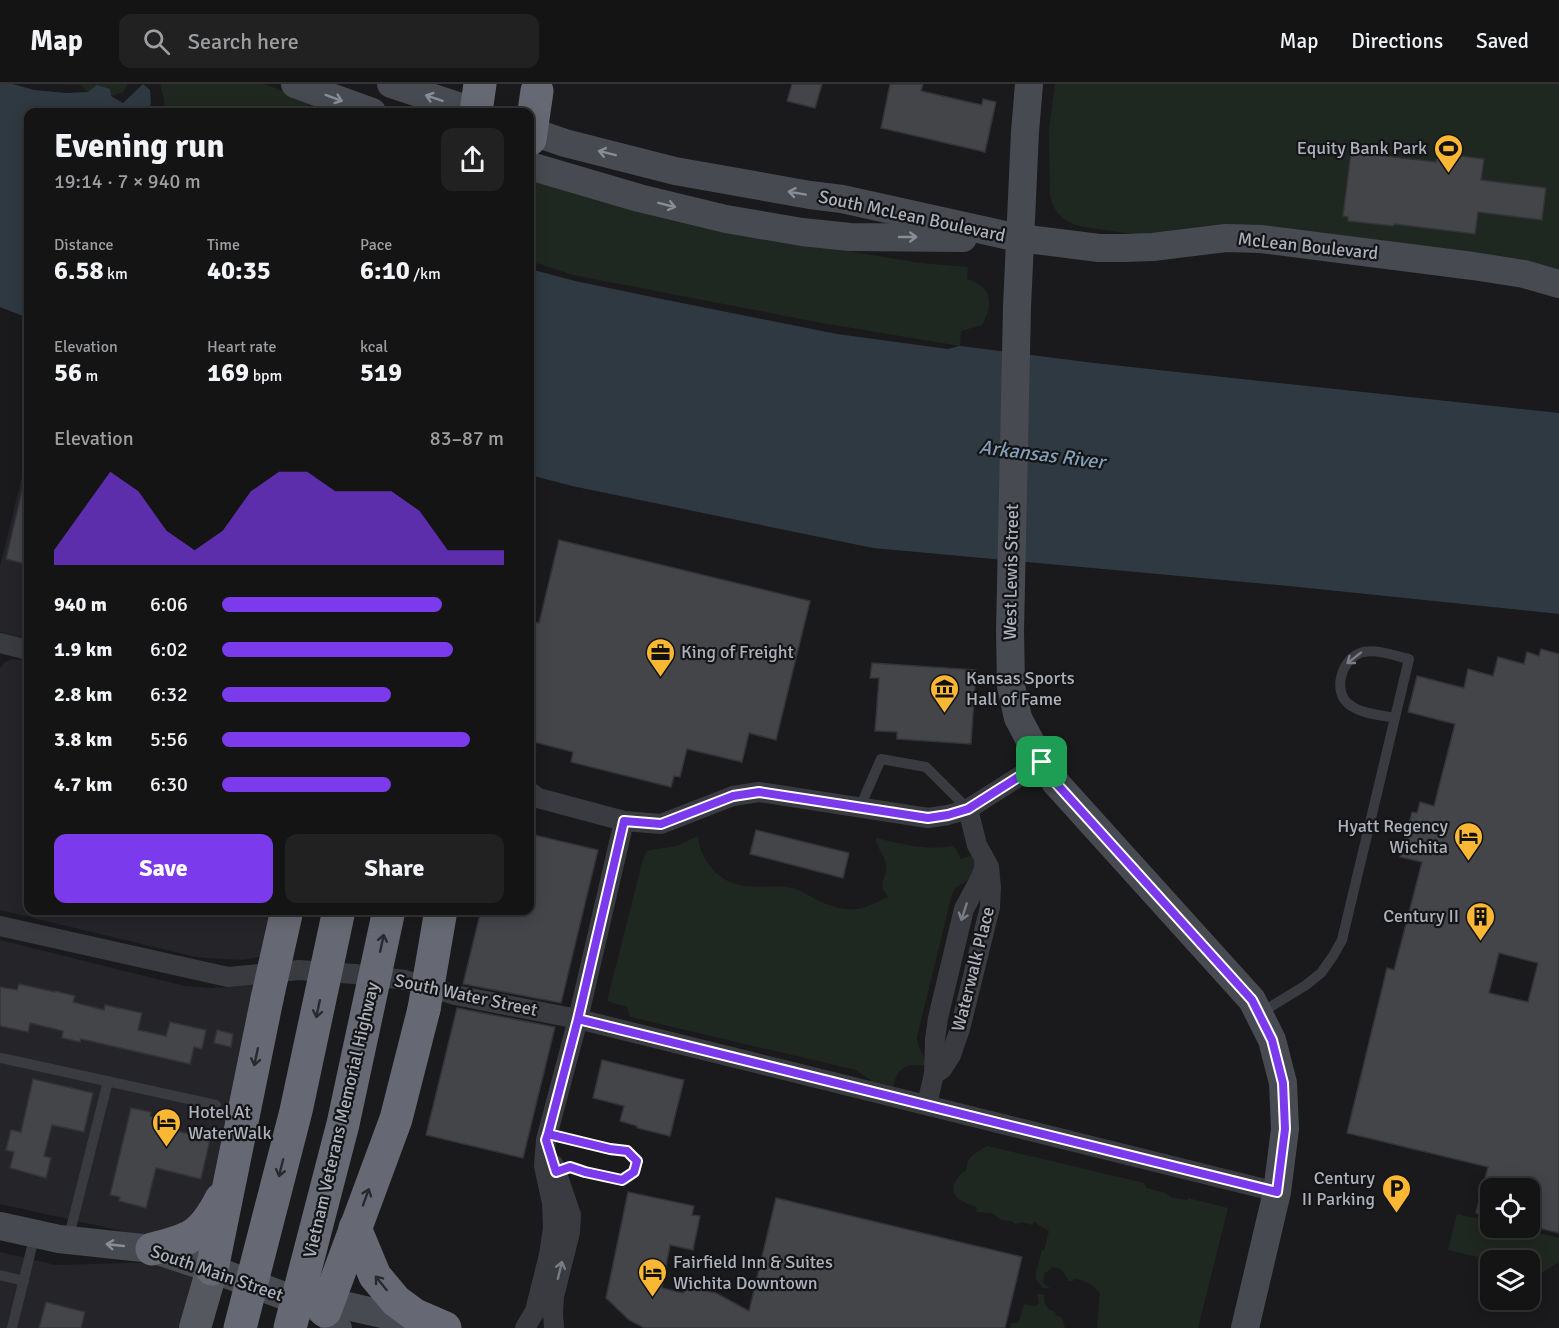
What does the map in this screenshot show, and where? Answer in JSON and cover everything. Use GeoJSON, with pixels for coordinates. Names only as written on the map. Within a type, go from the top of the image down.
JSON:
{"type":"FeatureCollection","features":[{"type":"Feature","properties":{"kind":"highway"},"geometry":{"type":"LineString","coordinates":[[477,108],[480,84]]}},
{"type":"Feature","properties":{"kind":"highway"},"geometry":{"type":"LineString","coordinates":[[534,109],[537,87]]}},
{"type":"Feature","properties":{"kind":"highway"},"geometry":{"type":"LineString","coordinates":[[212,1269],[286,915]]}},
{"type":"Feature","properties":{"kind":"highway"},"geometry":{"type":"LineString","coordinates":[[240,1328],[296,1112],[338,915]]}},
{"type":"Feature","properties":{"kind":"highway","name":"Vietnam Veterans Memorial Highway"},"geometry":{"type":"LineString","coordinates":[[290,1328],[343,1124],[388,915]]}},
{"type":"Feature","properties":{"kind":"highway"},"geometry":{"type":"LineString","coordinates":[[328,1322],[355,1228],[396,1119],[424,1009],[440,915]]}},
{"type":"Feature","properties":{"kind":"highway"},"geometry":{"type":"LineString","coordinates":[[152,1249],[173,1244],[196,1234],[211,1218],[230,1182]]}},
{"type":"Feature","properties":{"kind":"highway"},"geometry":{"type":"LineString","coordinates":[[355,1228],[375,1276],[396,1301],[416,1315],[443,1328]]}},
{"type":"Feature","properties":{"kind":"main road"},"geometry":{"type":"LineString","coordinates":[[195,1328],[212,1269]]}},
{"type":"Feature","properties":{"kind":"street"},"geometry":{"type":"LineString","coordinates":[[295,84],[361,108]]}},
{"type":"Feature","properties":{"kind":"street"},"geometry":{"type":"LineString","coordinates":[[392,84],[464,108]]}},
{"type":"Feature","properties":{"kind":"street","name":"West Lewis Street"},"geometry":{"type":"LineString","coordinates":[[1029,84],[1019,238],[1010,631],[1011,686],[1018,718],[1042,762],[1059,787],[1255,1007],[1272,1040],[1283,1083],[1285,1129],[1277,1192],[1245,1328]]}},
{"type":"Feature","properties":{"kind":"street","name":"South McLean Boulevard"},"geometry":{"type":"LineString","coordinates":[[534,132],[565,143],[675,171],[842,199],[1019,238]]}},
{"type":"Feature","properties":{"kind":"street","name":"South McLean Boulevard"},"geometry":{"type":"LineString","coordinates":[[534,167],[650,201],[726,219],[802,232],[850,237],[1019,238]]}},
{"type":"Feature","properties":{"kind":"street","name":"McLean Boulevard"},"geometry":{"type":"LineString","coordinates":[[1019,238],[1099,248],[1153,247],[1226,238],[1261,239],[1473,266],[1524,274],[1559,284]]}},
{"type":"Feature","properties":{"kind":"street"},"geometry":{"type":"LineString","coordinates":[[0,643],[24,649]]}},
{"type":"Feature","properties":{"kind":"street"},"geometry":{"type":"LineString","coordinates":[[534,795],[624,821],[661,824],[733,796],[759,792],[928,818],[968,809],[1042,762]]}},
{"type":"Feature","properties":{"kind":"street","name":"Waterwalk Place"},"geometry":{"type":"LineString","coordinates":[[927,1104],[934,1074],[938,1018],[964,909],[984,869],[984,858],[977,845],[968,809]]}},
{"type":"Feature","properties":{"kind":"street"},"geometry":{"type":"LineString","coordinates":[[525,1328],[535,1311],[549,1255],[553,1228],[552,1203],[544,1166],[547,1137],[578,1019],[624,821]]}},
{"type":"Feature","properties":{"kind":"street","name":"South Water Street"},"geometry":{"type":"LineString","coordinates":[[0,926],[228,977],[299,970],[405,980],[454,995],[578,1019],[1277,1192]]}},
{"type":"Feature","properties":{"kind":"street"},"geometry":{"type":"LineString","coordinates":[[547,1137],[571,1215],[570,1232],[554,1296],[554,1328]]}},
{"type":"Feature","properties":{"kind":"street","name":"South Main Street"},"geometry":{"type":"LineString","coordinates":[[0,1226],[68,1240],[152,1249],[212,1269],[328,1322],[347,1306],[443,1328]]}},
{"type":"Feature","properties":{"kind":"lane"},"geometry":{"type":"LineString","coordinates":[[1255,1007],[1305,985],[1321,973],[1342,940],[1395,718],[1409,659],[1375,651],[1361,652],[1349,661],[1343,670],[1341,692],[1348,704],[1358,710],[1395,718]]}},
{"type":"Feature","properties":{"kind":"lane"},"geometry":{"type":"LineString","coordinates":[[860,807],[881,759],[926,767],[968,809]]}},
{"type":"Feature","properties":{"kind":"lane"},"geometry":{"type":"LineString","coordinates":[[0,1058],[216,1105]]}},
{"type":"Feature","properties":{"kind":"lane"},"geometry":{"type":"LineString","coordinates":[[68,1240],[108,1081]]}},
{"type":"Feature","properties":{"kind":"lane"},"geometry":{"type":"LineString","coordinates":[[547,1137],[627,1151],[637,1161],[634,1172],[622,1180],[570,1167],[556,1172]]}},
{"type":"Feature","properties":{"kind":"lane"},"geometry":{"type":"LineString","coordinates":[[12,1328],[36,1234]]}},
{"type":"Feature","properties":{"kind":"lane"},"geometry":{"type":"LineString","coordinates":[[0,1275],[24,1281]]}},
{"type":"Feature","properties":{"kind":"shaded area"},"geometry":{"type":"Polygon","coordinates":[[[55,84],[128,84],[123,92],[111,96],[88,92],[81,85],[55,84]]]}},
{"type":"Feature","properties":{"kind":"shaded area"},"geometry":{"type":"Polygon","coordinates":[[[160,84],[264,84],[329,108],[165,108],[160,84]]]}},
{"type":"Feature","properties":{"kind":"shaded area"},"geometry":{"type":"Polygon","coordinates":[[[1055,84],[1559,84],[1559,272],[1139,235],[1079,226],[1064,219],[1058,213],[1050,196],[1049,129],[1055,84]]]}},
{"type":"Feature","properties":{"kind":"shaded area"},"geometry":{"type":"Polygon","coordinates":[[[534,180],[806,244],[920,263],[968,267],[967,279],[982,286],[989,303],[982,325],[961,331],[960,346],[822,323],[573,275],[534,262],[534,180]]]}},
{"type":"Feature","properties":{"kind":"shaded area"},"geometry":{"type":"Polygon","coordinates":[[[24,468],[24,638],[0,632],[0,567],[24,468]]]}},
{"type":"Feature","properties":{"kind":"shaded area"},"geometry":{"type":"Polygon","coordinates":[[[11,659],[24,661],[24,915],[275,915],[267,955],[244,960],[192,956],[0,910],[0,668],[11,659]]]}},
{"type":"Feature","properties":{"kind":"shaded area"},"geometry":{"type":"Polygon","coordinates":[[[698,836],[707,862],[712,869],[727,880],[745,886],[792,888],[828,905],[845,909],[868,906],[888,897],[882,887],[886,871],[885,861],[876,838],[923,847],[952,846],[961,859],[972,855],[974,872],[969,879],[955,888],[951,898],[917,1037],[926,1066],[913,1065],[904,1068],[897,1075],[893,1087],[872,1081],[856,1070],[630,1017],[627,1007],[607,1001],[646,852],[677,846],[698,836]]]}},
{"type":"Feature","properties":{"kind":"shaded area"},"geometry":{"type":"Polygon","coordinates":[[[0,940],[185,986],[233,987],[261,981],[210,1203],[179,1230],[140,1235],[0,1204],[0,940]]]}},
{"type":"Feature","properties":{"kind":"shaded area"},"geometry":{"type":"Polygon","coordinates":[[[987,1146],[1144,1183],[1147,1188],[1166,1193],[1170,1197],[1187,1200],[1188,1198],[1228,1208],[1198,1328],[1097,1328],[1100,1293],[1092,1285],[1074,1278],[1073,1281],[1069,1281],[1061,1269],[1053,1267],[1044,1274],[1043,1283],[1050,1288],[1043,1288],[1036,1279],[1036,1273],[1049,1231],[1034,1222],[1032,1225],[1022,1222],[1015,1224],[991,1213],[976,1212],[977,1207],[962,1201],[953,1190],[959,1176],[967,1169],[968,1161],[976,1152],[987,1146]]]}},
{"type":"Feature","properties":{"kind":"shaded area"},"geometry":{"type":"Polygon","coordinates":[[[1457,1214],[1480,1219],[1480,1238],[1540,1238],[1540,1234],[1559,1238],[1559,1262],[1541,1273],[1540,1250],[1480,1250],[1480,1257],[1448,1250],[1457,1214]]]}},
{"type":"Feature","properties":{"kind":"shaded area"},"geometry":{"type":"Polygon","coordinates":[[[0,1252],[56,1265],[163,1262],[198,1272],[187,1328],[0,1328],[0,1252]]]}},
{"type":"Feature","properties":{"kind":"shaded area"},"geometry":{"type":"Polygon","coordinates":[[[1037,1294],[1044,1295],[1046,1306],[1062,1318],[1065,1328],[1010,1328],[1011,1324],[1019,1322],[1024,1304],[1037,1306],[1039,1302],[1037,1294]]]}},
{"type":"Feature","properties":{"kind":"water"},"geometry":{"type":"Polygon","coordinates":[[[0,84],[66,93],[88,92],[97,85],[110,89],[111,96],[123,103],[143,84],[150,90],[151,104],[148,108],[24,108],[24,316],[0,307],[0,84]]]}},
{"type":"Feature","properties":{"kind":"water","name":"Arkansas River"},"geometry":{"type":"Polygon","coordinates":[[[534,270],[575,281],[837,334],[948,349],[960,346],[1094,363],[1559,413],[1559,614],[1289,586],[873,548],[572,486],[534,476],[534,270]]]}},
{"type":"Feature","properties":{"kind":"building"},"geometry":{"type":"Polygon","coordinates":[[[792,84],[822,84],[815,108],[787,101],[792,84]]]}},
{"type":"Feature","properties":{"kind":"building"},"geometry":{"type":"Polygon","coordinates":[[[890,84],[923,84],[921,91],[982,105],[983,99],[996,102],[985,152],[881,128],[890,84]]]}},
{"type":"Feature","properties":{"kind":"building"},"geometry":{"type":"Polygon","coordinates":[[[1351,152],[1436,162],[1437,153],[1484,159],[1481,180],[1546,188],[1542,220],[1478,212],[1475,234],[1348,221],[1348,217],[1343,216],[1351,152]]]}},
{"type":"Feature","properties":{"kind":"building"},"geometry":{"type":"Polygon","coordinates":[[[23,486],[24,486],[24,564],[6,559],[23,486]]]}},
{"type":"Feature","properties":{"kind":"building","name":"King of Freight"},"geometry":{"type":"Polygon","coordinates":[[[559,540],[810,601],[776,740],[749,733],[742,762],[687,749],[680,777],[674,776],[671,787],[571,762],[573,752],[534,742],[534,622],[539,623],[559,540]]]}},
{"type":"Feature","properties":{"kind":"building","name":"Century II"},"geometry":{"type":"Polygon","coordinates":[[[1541,649],[1559,654],[1559,1233],[1540,1228],[1540,1178],[1485,1178],[1488,1167],[1347,1133],[1387,968],[1394,970],[1422,862],[1400,857],[1412,812],[1417,813],[1420,802],[1434,806],[1455,724],[1408,712],[1417,676],[1464,688],[1468,669],[1493,676],[1498,657],[1524,664],[1527,652],[1539,656],[1541,649]],[[1499,953],[1489,993],[1528,1002],[1538,963],[1499,953]]]}},
{"type":"Feature","properties":{"kind":"building"},"geometry":{"type":"Polygon","coordinates":[[[872,663],[976,670],[971,744],[897,739],[897,732],[875,731],[879,678],[870,678],[872,663]]]}},
{"type":"Feature","properties":{"kind":"building"},"geometry":{"type":"Polygon","coordinates":[[[756,830],[849,853],[843,878],[750,854],[756,830]]]}},
{"type":"Feature","properties":{"kind":"building"},"geometry":{"type":"Polygon","coordinates":[[[534,835],[598,850],[561,1003],[463,984],[480,915],[534,915],[534,835]]]}},
{"type":"Feature","properties":{"kind":"building"},"geometry":{"type":"Polygon","coordinates":[[[19,984],[75,996],[73,1002],[104,1010],[105,1005],[142,1013],[138,1030],[166,1036],[170,1022],[206,1030],[202,1049],[194,1047],[190,1064],[81,1039],[80,1042],[62,1038],[63,1031],[30,1023],[28,1032],[0,1026],[0,987],[17,990],[19,984]]]}},
{"type":"Feature","properties":{"kind":"building"},"geometry":{"type":"Polygon","coordinates":[[[457,1008],[555,1027],[523,1158],[426,1135],[457,1008]]]}},
{"type":"Feature","properties":{"kind":"building"},"geometry":{"type":"Polygon","coordinates":[[[217,1030],[233,1034],[231,1047],[214,1043],[217,1030]]]}},
{"type":"Feature","properties":{"kind":"building"},"geometry":{"type":"Polygon","coordinates":[[[602,1060],[684,1080],[670,1136],[637,1128],[637,1126],[620,1121],[624,1106],[593,1098],[602,1060]]]}},
{"type":"Feature","properties":{"kind":"building"},"geometry":{"type":"Polygon","coordinates":[[[33,1079],[93,1093],[84,1132],[52,1125],[44,1156],[51,1158],[46,1178],[10,1168],[14,1152],[6,1150],[11,1130],[21,1132],[33,1079]]]}},
{"type":"Feature","properties":{"kind":"building"},"geometry":{"type":"Polygon","coordinates":[[[131,1108],[151,1112],[150,1116],[167,1120],[165,1128],[210,1139],[201,1179],[156,1168],[146,1208],[119,1201],[120,1197],[110,1195],[131,1108]]]}},
{"type":"Feature","properties":{"kind":"building"},"geometry":{"type":"Polygon","coordinates":[[[628,1192],[694,1206],[692,1215],[700,1216],[693,1250],[670,1245],[662,1288],[683,1293],[686,1287],[716,1293],[749,1311],[776,1198],[1022,1257],[1005,1328],[644,1328],[629,1320],[606,1298],[628,1192]]]}},
{"type":"Feature","properties":{"kind":"building","name":"Century II"},"geometry":{"type":"Polygon","coordinates":[[[1480,1198],[1480,1214],[1476,1213],[1480,1198]]]}},
{"type":"Feature","properties":{"kind":"building"},"geometry":{"type":"Polygon","coordinates":[[[46,1302],[85,1312],[81,1328],[39,1328],[46,1302]]]}},
{"type":"Feature","properties":{"kind":"place","name":"Equity Bank Park"},"geometry":{"type":"Point","coordinates":[1448,174]}},
{"type":"Feature","properties":{"kind":"place","name":"King of Freight"},"geometry":{"type":"Point","coordinates":[660,678]}},
{"type":"Feature","properties":{"kind":"place","name":"Kansas Sports Hall of Fame"},"geometry":{"type":"Point","coordinates":[945,714]}},
{"type":"Feature","properties":{"kind":"place","name":"Hyatt Regency Wichita"},"geometry":{"type":"Point","coordinates":[1469,862]}},
{"type":"Feature","properties":{"kind":"place","name":"Century II"},"geometry":{"type":"Point","coordinates":[1480,942]}},
{"type":"Feature","properties":{"kind":"place","name":"Hotel At WaterWalk"},"geometry":{"type":"Point","coordinates":[167,1148]}},
{"type":"Feature","properties":{"kind":"place","name":"Century II Parking"},"geometry":{"type":"Point","coordinates":[1396,1214]}},
{"type":"Feature","properties":{"kind":"place","name":"Fairfield Inn & Suites Wichita Downtown"},"geometry":{"type":"Point","coordinates":[652,1298]}},
{"type":"Feature","properties":{"kind":"route"},"geometry":{"type":"LineString","coordinates":[[1042,762],[968,809],[928,818],[759,792],[733,796],[661,824],[624,821],[578,1019],[548,1134],[627,1151],[637,1161],[634,1172],[622,1180],[570,1167],[556,1172],[546,1140],[578,1019],[1277,1192],[1285,1129],[1283,1083],[1272,1040],[1252,1000],[1055,782],[1042,762]]}}]}
